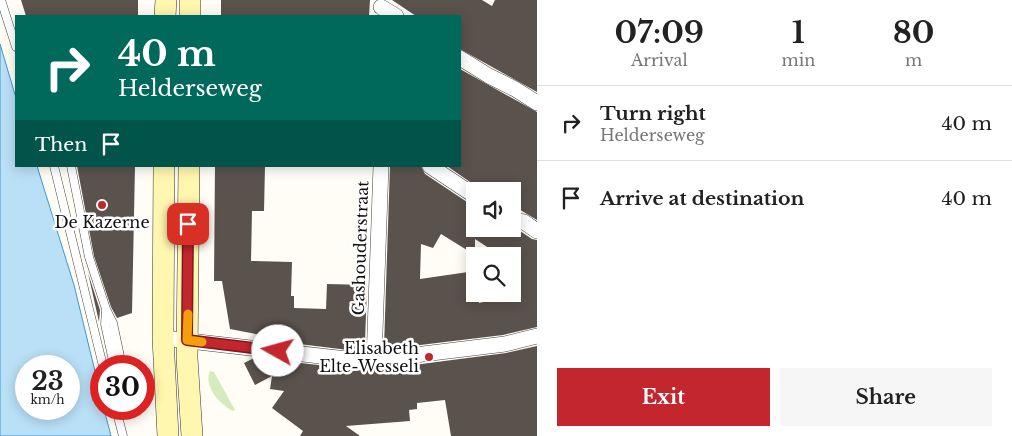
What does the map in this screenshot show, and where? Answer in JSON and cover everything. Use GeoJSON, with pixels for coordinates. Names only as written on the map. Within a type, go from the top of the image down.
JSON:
{"type":"FeatureCollection","features":[{"type":"Feature","properties":{"kind":"main road"},"geometry":{"type":"LineString","coordinates":[[165,15],[166,0]]}},
{"type":"Feature","properties":{"kind":"main road"},"geometry":{"type":"LineString","coordinates":[[190,0],[190,15]]}},
{"type":"Feature","properties":{"kind":"main road"},"geometry":{"type":"LineString","coordinates":[[164,167],[163,338],[168,436]]}},
{"type":"Feature","properties":{"kind":"main road"},"geometry":{"type":"LineString","coordinates":[[189,167],[193,341],[192,436]]}},
{"type":"Feature","properties":{"kind":"street"},"geometry":{"type":"LineString","coordinates":[[381,8],[394,15]]}},
{"type":"Feature","properties":{"kind":"street"},"geometry":{"type":"LineString","coordinates":[[461,59],[537,103]]}},
{"type":"Feature","properties":{"kind":"street","name":"Gashouderstraat"},"geometry":{"type":"LineString","coordinates":[[374,360],[381,167]]}},
{"type":"Feature","properties":{"kind":"street"},"geometry":{"type":"LineString","coordinates":[[432,167],[466,190]]}},
{"type":"Feature","properties":{"kind":"street"},"geometry":{"type":"LineString","coordinates":[[521,222],[537,231]]}},
{"type":"Feature","properties":{"kind":"street"},"geometry":{"type":"LineString","coordinates":[[163,338],[355,360],[374,360],[505,344],[537,336]]}},
{"type":"Feature","properties":{"kind":"lane"},"geometry":{"type":"LineString","coordinates":[[1,0],[15,44]]}},
{"type":"Feature","properties":{"kind":"lane"},"geometry":{"type":"LineString","coordinates":[[54,167],[100,355]]}},
{"type":"Feature","properties":{"kind":"lane"},"geometry":{"type":"LineString","coordinates":[[71,167],[90,257],[112,323],[119,355]]}},
{"type":"Feature","properties":{"kind":"lane"},"geometry":{"type":"LineString","coordinates":[[106,309],[105,324],[112,355]]}},
{"type":"Feature","properties":{"kind":"lane"},"geometry":{"type":"LineString","coordinates":[[119,420],[122,436]]}},
{"type":"Feature","properties":{"kind":"green space"},"geometry":{"type":"Polygon","coordinates":[[[210,371],[214,372],[235,410],[233,411],[228,408],[214,394],[209,383],[210,371]]]}},
{"type":"Feature","properties":{"kind":"water"},"geometry":{"type":"Polygon","coordinates":[[[0,44],[15,95],[15,167],[37,167],[74,285],[91,355],[90,420],[107,420],[111,436],[0,436],[0,44]]]}},
{"type":"Feature","properties":{"kind":"building"},"geometry":{"type":"Polygon","coordinates":[[[21,0],[138,0],[138,15],[26,15],[21,0]]]}},
{"type":"Feature","properties":{"kind":"building"},"geometry":{"type":"Polygon","coordinates":[[[221,0],[370,0],[369,15],[221,15],[221,0]]]}},
{"type":"Feature","properties":{"kind":"building"},"geometry":{"type":"Polygon","coordinates":[[[392,0],[482,0],[492,6],[495,0],[537,0],[537,92],[461,50],[461,15],[414,15],[392,0]]]}},
{"type":"Feature","properties":{"kind":"building"},"geometry":{"type":"Polygon","coordinates":[[[461,70],[537,112],[537,220],[521,210],[521,182],[470,182],[448,167],[461,167],[461,70]]]}},
{"type":"Feature","properties":{"kind":"building"},"geometry":{"type":"Polygon","coordinates":[[[77,167],[135,167],[132,313],[117,318],[111,307],[94,256],[77,167]]]}},
{"type":"Feature","properties":{"kind":"building"},"geometry":{"type":"Polygon","coordinates":[[[215,167],[265,167],[264,211],[252,211],[251,261],[292,262],[291,296],[294,296],[294,308],[326,309],[327,284],[367,285],[365,343],[356,351],[283,342],[286,340],[230,329],[222,281],[214,281],[215,167]]]}},
{"type":"Feature","properties":{"kind":"building"},"geometry":{"type":"Polygon","coordinates":[[[390,167],[422,167],[425,174],[466,201],[466,237],[521,237],[521,232],[537,240],[537,327],[503,335],[387,349],[384,347],[390,167]]]}},
{"type":"Feature","properties":{"kind":"building"},"geometry":{"type":"Polygon","coordinates":[[[88,273],[100,310],[99,322],[88,273]]]}},
{"type":"Feature","properties":{"kind":"building"},"geometry":{"type":"Polygon","coordinates":[[[537,346],[537,436],[451,436],[445,400],[417,403],[417,409],[409,410],[410,421],[346,426],[360,436],[300,436],[303,431],[272,408],[284,391],[270,389],[272,376],[255,385],[244,363],[254,358],[337,367],[332,372],[407,367],[506,353],[537,346]]]}},
{"type":"Feature","properties":{"kind":"slow traffic"},"geometry":{"type":"LineString","coordinates":[[188,314],[187,340],[202,342]]}},
{"type":"Feature","properties":{"kind":"place","name":"De Kazerne"},"geometry":{"type":"Point","coordinates":[102,205]}},
{"type":"Feature","properties":{"kind":"place","name":"Elisabeth Elte-Wesseli"},"geometry":{"type":"Point","coordinates":[429,357]}},
{"type":"Feature","properties":{"kind":"route"},"geometry":{"type":"LineString","coordinates":[[188,224],[187,340],[278,351]]}}]}
